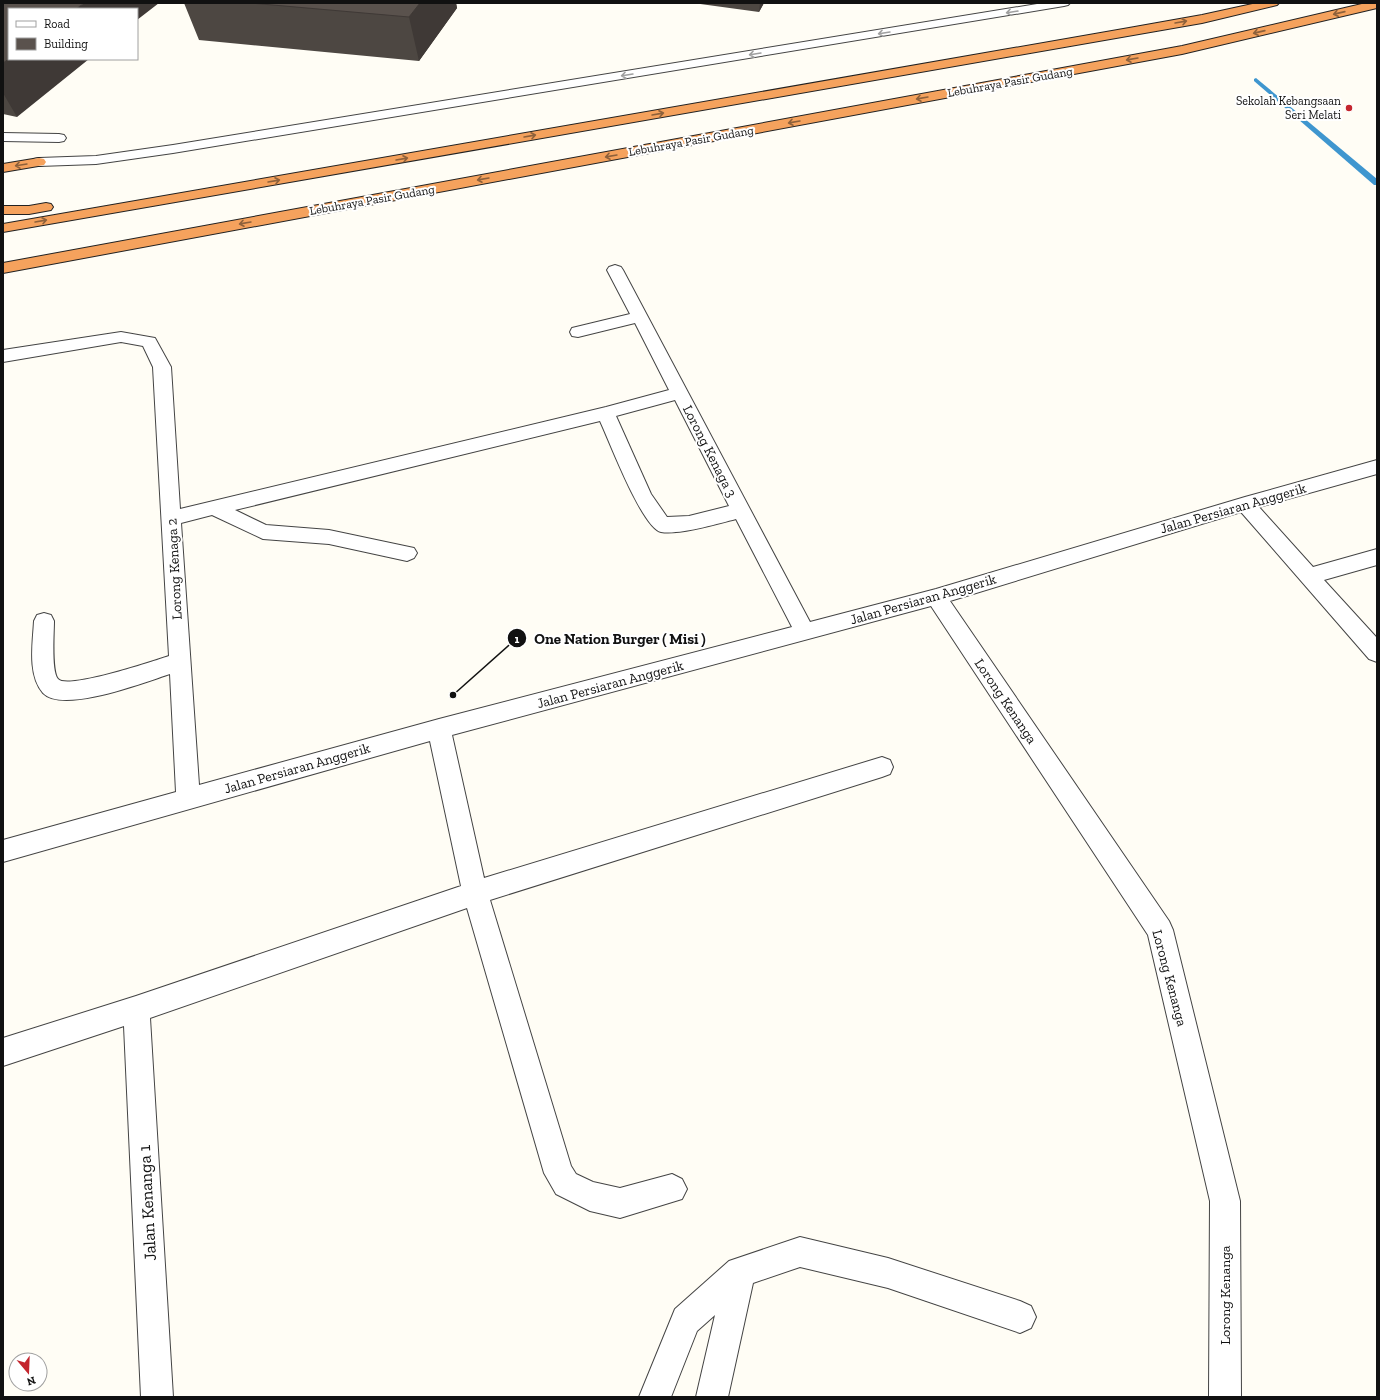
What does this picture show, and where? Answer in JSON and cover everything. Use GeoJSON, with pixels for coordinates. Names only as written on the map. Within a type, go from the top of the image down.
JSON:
{"type":"FeatureCollection","features":[{"type":"Feature","properties":{"kind":"highway"},"geometry":{"type":"LineString","coordinates":[[3,228],[1129,32],[1273,3]]}},
{"type":"Feature","properties":{"kind":"highway","name":"Lebuhraya Pasir Gudang"},"geometry":{"type":"LineString","coordinates":[[3,268],[1182,50],[1377,4]]}},
{"type":"Feature","properties":{"kind":"highway"},"geometry":{"type":"LineString","coordinates":[[1129,32],[1176,12]]}},
{"type":"Feature","properties":{"kind":"highway"},"geometry":{"type":"LineString","coordinates":[[3,168],[39,162]]}},
{"type":"Feature","properties":{"kind":"highway"},"geometry":{"type":"LineString","coordinates":[[3,210],[29,210],[166,188],[236,188]]}},
{"type":"Feature","properties":{"kind":"street"},"geometry":{"type":"LineString","coordinates":[[39,162],[96,160],[173,149],[1061,3]]}},
{"type":"Feature","properties":{"kind":"street"},"geometry":{"type":"LineString","coordinates":[[3,131],[23,136]]}},
{"type":"Feature","properties":{"kind":"street"},"geometry":{"type":"LineString","coordinates":[[3,137],[23,136],[59,138],[39,162]]}},
{"type":"Feature","properties":{"kind":"street","name":"Lorong Kenaga 3"},"geometry":{"type":"LineString","coordinates":[[615,270],[805,632]]}},
{"type":"Feature","properties":{"kind":"street"},"geometry":{"type":"LineString","coordinates":[[578,332],[640,317]]}},
{"type":"Feature","properties":{"kind":"street","name":"Lorong Kenaga 2"},"geometry":{"type":"LineString","coordinates":[[3,356],[121,337],[149,342],[162,367],[188,799]]}},
{"type":"Feature","properties":{"kind":"street"},"geometry":{"type":"LineString","coordinates":[[171,518],[606,413],[679,393]]}},
{"type":"Feature","properties":{"kind":"street"},"geometry":{"type":"LineString","coordinates":[[606,413],[643,497],[662,525],[688,523],[741,511]]}},
{"type":"Feature","properties":{"kind":"street","name":"Jalan Persiaran Anggerik"},"geometry":{"type":"LineString","coordinates":[[3,851],[439,729],[936,597],[1245,504],[1377,467]]}},
{"type":"Feature","properties":{"kind":"street"},"geometry":{"type":"LineString","coordinates":[[1245,504],[1377,653]]}},
{"type":"Feature","properties":{"kind":"street"},"geometry":{"type":"LineString","coordinates":[[214,508],[264,532],[329,537],[407,553]]}},
{"type":"Feature","properties":{"kind":"street"},"geometry":{"type":"LineString","coordinates":[[1309,576],[1377,557]]}},
{"type":"Feature","properties":{"kind":"street","name":"Lorong Kenanga"},"geometry":{"type":"LineString","coordinates":[[936,597],[1160,930],[1225,1201],[1225,1397]]}},
{"type":"Feature","properties":{"kind":"street"},"geometry":{"type":"LineString","coordinates":[[44,621],[45,672],[50,685],[60,691],[78,690],[101,685],[180,662]]}},
{"type":"Feature","properties":{"kind":"street"},"geometry":{"type":"LineString","coordinates":[[439,729],[476,893],[559,1173],[566,1184],[584,1193],[620,1203],[672,1189]]}},
{"type":"Feature","properties":{"kind":"street"},"geometry":{"type":"LineString","coordinates":[[3,1052],[476,893],[882,767]]}},
{"type":"Feature","properties":{"kind":"street","name":"Jalan Kenanga 1"},"geometry":{"type":"LineString","coordinates":[[136,1008],[157,1397]]}},
{"type":"Feature","properties":{"kind":"street"},"geometry":{"type":"LineString","coordinates":[[655,1397],[686,1320],[740,1272],[800,1252],[888,1273],[1020,1317]]}},
{"type":"Feature","properties":{"kind":"street"},"geometry":{"type":"LineString","coordinates":[[712,1397],[740,1272]]}},
{"type":"Feature","properties":{"kind":"building"},"geometry":{"type":"Polygon","coordinates":[[[3,3],[84,3],[77,8],[8,8],[8,60],[3,63],[3,3]]]}},
{"type":"Feature","properties":{"kind":"building"},"geometry":{"type":"Polygon","coordinates":[[[250,3],[420,3],[409,17],[250,3]]]}},
{"type":"Feature","properties":{"kind":"waterway"},"geometry":{"type":"LineString","coordinates":[[1256,80],[1377,183]]}},
{"type":"Feature","properties":{"kind":"place","name":"Sekolah Kebangsaan Seri Melati"},"geometry":{"type":"Point","coordinates":[1349,108]}},
{"type":"Feature","properties":{"kind":"place","name":"One Nation Burger ( Misi )"},"geometry":{"type":"Point","coordinates":[453,695]}}]}
